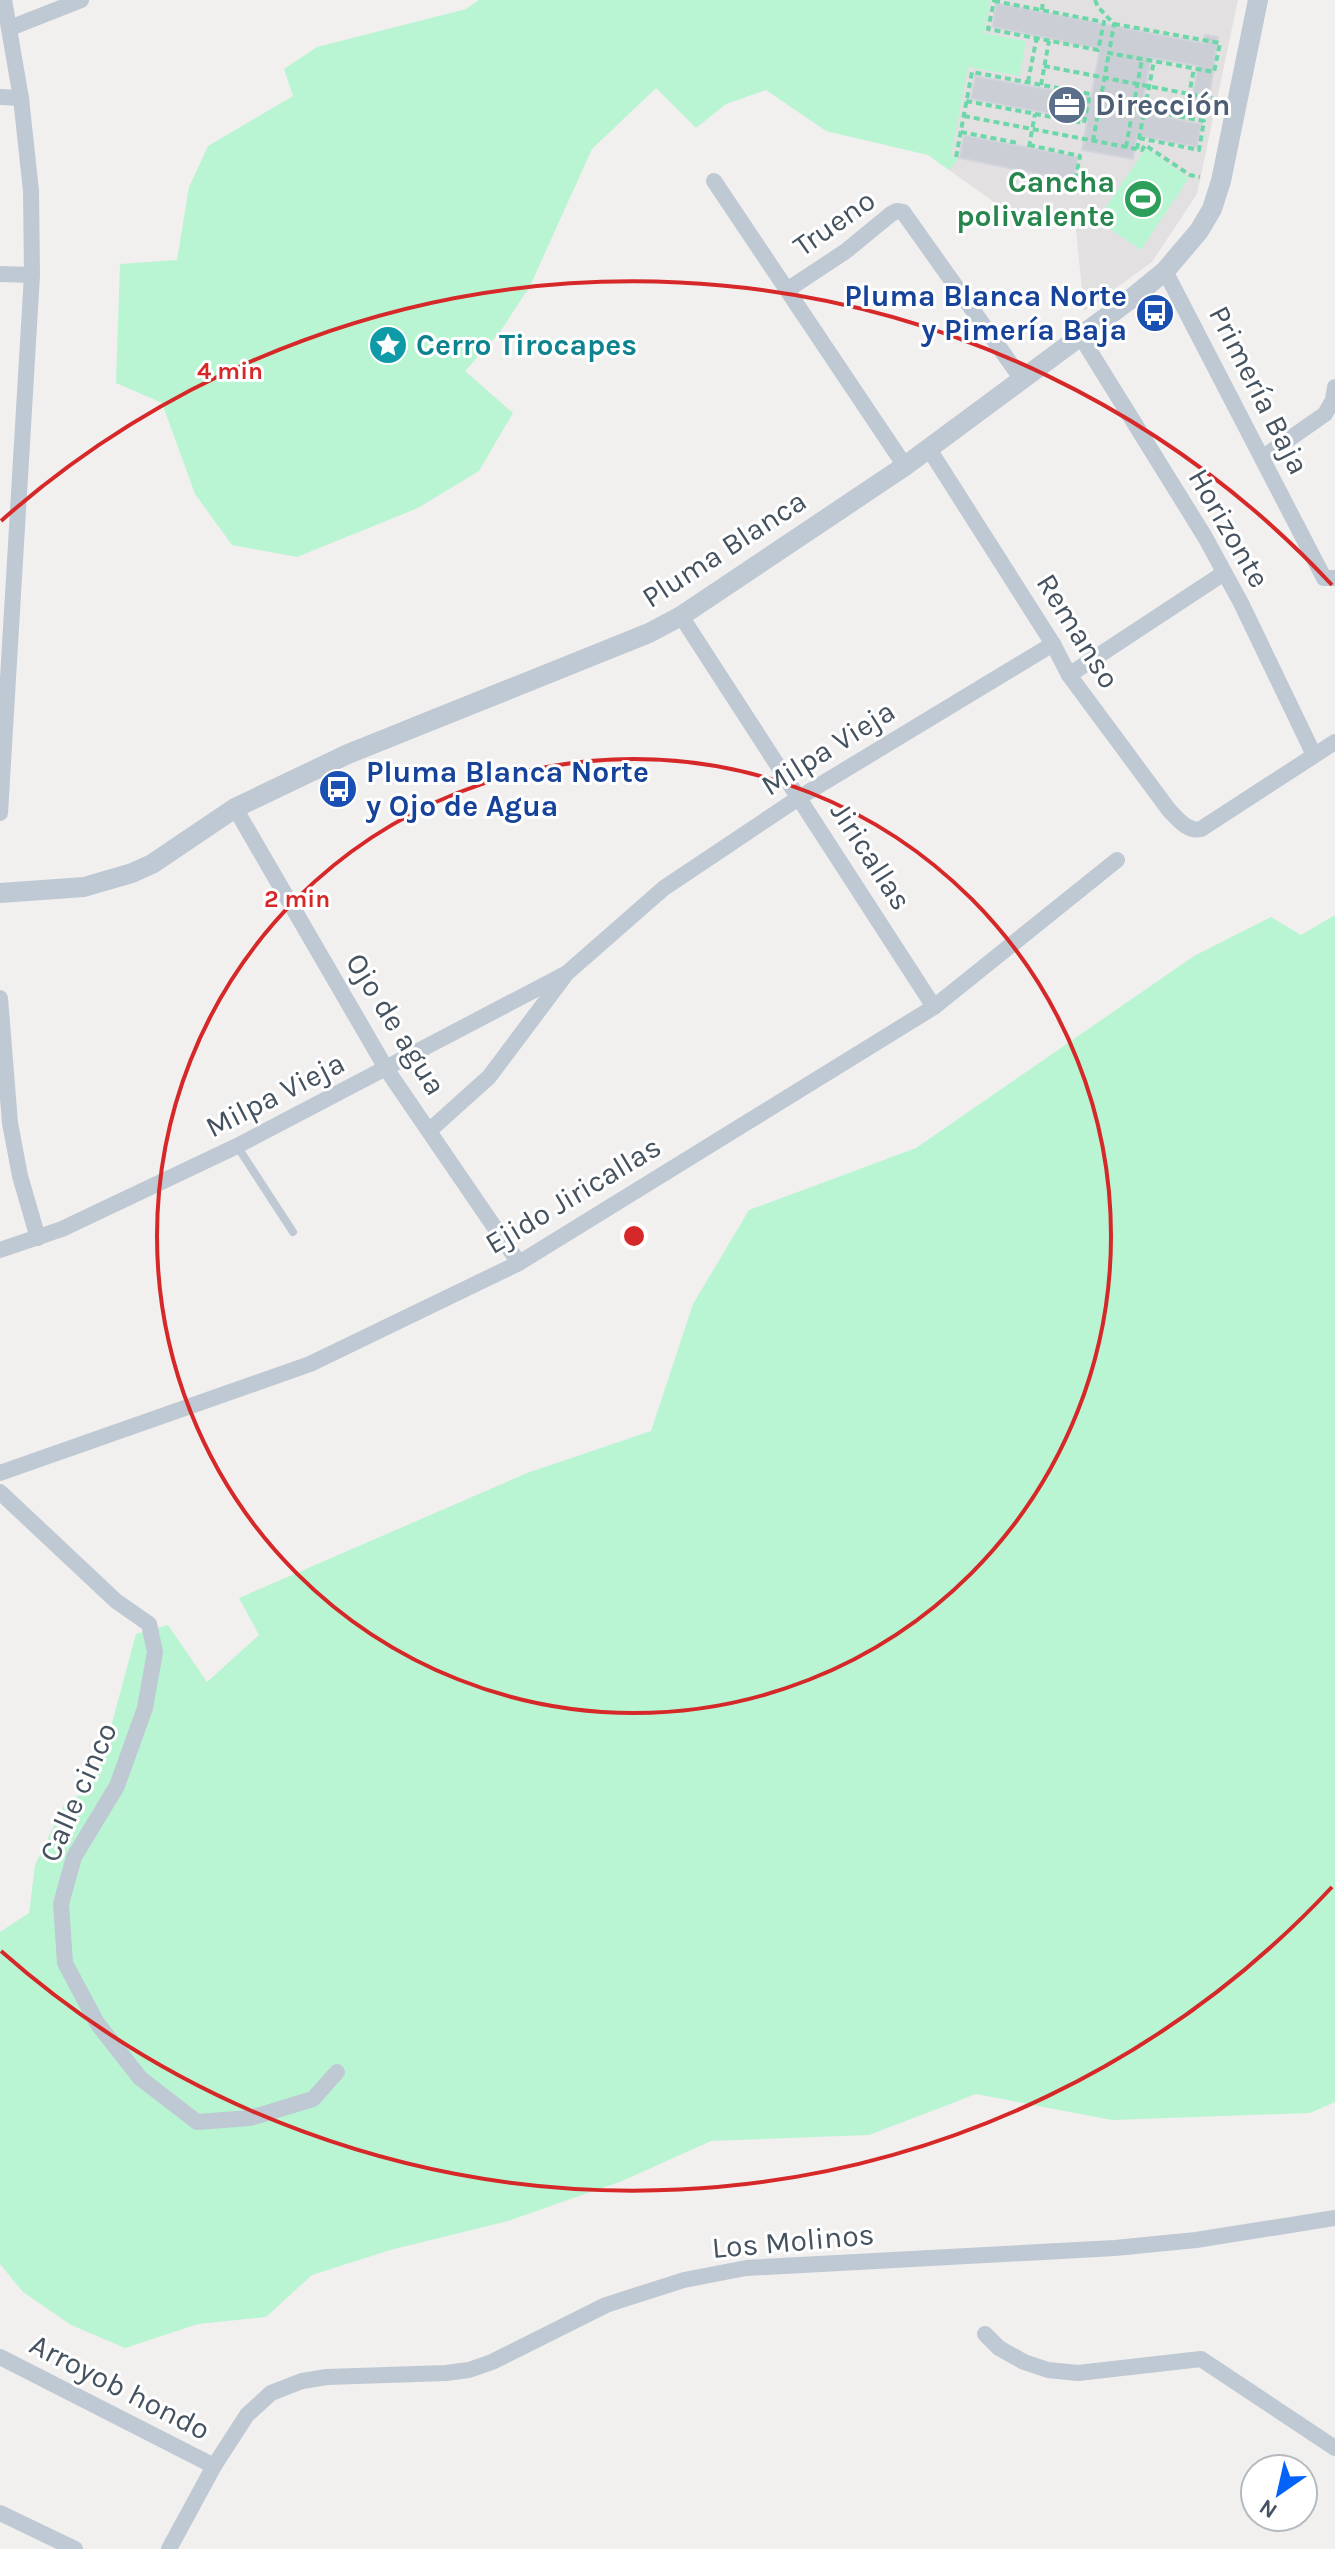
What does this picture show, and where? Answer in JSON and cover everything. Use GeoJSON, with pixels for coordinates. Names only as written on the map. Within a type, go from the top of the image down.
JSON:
{"type":"FeatureCollection","features":[{"type":"Feature","properties":{"kind":"street"},"geometry":{"type":"LineString","coordinates":[[0,813],[32,275],[31,191],[21,98],[4,0]]}},
{"type":"Feature","properties":{"kind":"street"},"geometry":{"type":"LineString","coordinates":[[10,28],[81,0]]}},
{"type":"Feature","properties":{"kind":"street","name":"Pluma Blanca"},"geometry":{"type":"LineString","coordinates":[[0,893],[84,887],[109,882],[152,864],[235,808],[348,754],[649,633],[681,616],[929,449],[1165,271],[1199,231],[1217,195],[1258,0]]}},
{"type":"Feature","properties":{"kind":"street"},"geometry":{"type":"LineString","coordinates":[[0,97],[21,98]]}},
{"type":"Feature","properties":{"kind":"street"},"geometry":{"type":"LineString","coordinates":[[714,181],[905,466]]}},
{"type":"Feature","properties":{"kind":"street","name":"Trueno"},"geometry":{"type":"LineString","coordinates":[[787,290],[846,251],[891,214],[903,212],[1021,378]]}},
{"type":"Feature","properties":{"kind":"street","name":"Primería Baja"},"geometry":{"type":"LineString","coordinates":[[1165,271],[1262,458],[1330,578]]}},
{"type":"Feature","properties":{"kind":"street"},"geometry":{"type":"LineString","coordinates":[[0,274],[32,275]]}},
{"type":"Feature","properties":{"kind":"street","name":"Horizonte"},"geometry":{"type":"LineString","coordinates":[[1081,337],[1205,537],[1314,755]]}},
{"type":"Feature","properties":{"kind":"street"},"geometry":{"type":"LineString","coordinates":[[1262,458],[1325,414],[1333,400],[1335,387]]}},
{"type":"Feature","properties":{"kind":"street","name":"Remanso"},"geometry":{"type":"LineString","coordinates":[[929,449],[1053,644],[1069,675],[1169,810],[1185,826],[1195,831],[1314,755]]}},
{"type":"Feature","properties":{"kind":"street"},"geometry":{"type":"LineString","coordinates":[[1069,675],[1224,573]]}},
{"type":"Feature","properties":{"kind":"street","name":"Jiricallas"},"geometry":{"type":"LineString","coordinates":[[681,616],[934,1007]]}},
{"type":"Feature","properties":{"kind":"street","name":"Milpa Vieja"},"geometry":{"type":"LineString","coordinates":[[430,1130],[489,1077],[567,973],[664,888],[800,797],[1053,644]]}},
{"type":"Feature","properties":{"kind":"street"},"geometry":{"type":"LineString","coordinates":[[1314,755],[1335,742]]}},
{"type":"Feature","properties":{"kind":"street","name":"Ojo de agua"},"geometry":{"type":"LineString","coordinates":[[235,808],[387,1070],[519,1263]]}},
{"type":"Feature","properties":{"kind":"street","name":"Ejido Jiricallas"},"geometry":{"type":"LineString","coordinates":[[0,1473],[310,1364],[519,1263],[934,1007],[1117,860]]}},
{"type":"Feature","properties":{"kind":"street","name":"Milpa Vieja"},"geometry":{"type":"LineString","coordinates":[[0,1250],[38,1238],[237,1146],[567,973]]}},
{"type":"Feature","properties":{"kind":"street"},"geometry":{"type":"LineString","coordinates":[[0,998],[10,1123],[20,1176],[38,1238]]}},
{"type":"Feature","properties":{"kind":"street","name":"Calle cinco"},"geometry":{"type":"LineString","coordinates":[[0,1492],[116,1601],[149,1624],[155,1652],[145,1708],[122,1773],[74,1857],[61,1904],[65,1963],[97,2023],[140,2078],[197,2122],[250,2118],[313,2099],[337,2072]]}},
{"type":"Feature","properties":{"kind":"street","name":"Los Molinos"},"geometry":{"type":"LineString","coordinates":[[169,2549],[214,2466],[247,2415],[271,2393],[283,2387],[327,2377],[469,2370],[492,2362],[606,2305],[698,2277],[746,2268],[1115,2248],[1196,2240],[1335,2218]]}},
{"type":"Feature","properties":{"kind":"street"},"geometry":{"type":"LineString","coordinates":[[985,2334],[999,2348],[1024,2362],[1048,2370],[1078,2373],[1201,2359],[1335,2448]]}},
{"type":"Feature","properties":{"kind":"street","name":"Arroyob hondo"},"geometry":{"type":"LineString","coordinates":[[0,2357],[214,2466]]}},
{"type":"Feature","properties":{"kind":"street"},"geometry":{"type":"LineString","coordinates":[[0,2513],[75,2549]]}},
{"type":"Feature","properties":{"kind":"lane"},"geometry":{"type":"LineString","coordinates":[[237,1146],[293,1232]]}},
{"type":"Feature","properties":{"kind":"path"},"geometry":{"type":"LineString","coordinates":[[1041,11],[1043,0]]}},
{"type":"Feature","properties":{"kind":"path"},"geometry":{"type":"LineString","coordinates":[[1095,0],[1114,24],[1220,43],[1214,72],[1109,53]]}},
{"type":"Feature","properties":{"kind":"path"},"geometry":{"type":"LineString","coordinates":[[994,1],[1104,22],[1098,50],[1036,37],[988,29],[994,1]]}},
{"type":"Feature","properties":{"kind":"path"},"geometry":{"type":"LineString","coordinates":[[1093,141],[1114,24]]}},
{"type":"Feature","properties":{"kind":"path"},"geometry":{"type":"LineString","coordinates":[[1028,84],[1036,37]]}},
{"type":"Feature","properties":{"kind":"path"},"geometry":{"type":"LineString","coordinates":[[1041,85],[1049,41]]}},
{"type":"Feature","properties":{"kind":"path"},"geometry":{"type":"LineString","coordinates":[[1126,147],[1142,59]]}},
{"type":"Feature","properties":{"kind":"path"},"geometry":{"type":"LineString","coordinates":[[1137,149],[1154,61]]}},
{"type":"Feature","properties":{"kind":"path"},"geometry":{"type":"LineString","coordinates":[[1044,66],[1217,100]]}},
{"type":"Feature","properties":{"kind":"path"},"geometry":{"type":"LineString","coordinates":[[1185,117],[1194,68]]}},
{"type":"Feature","properties":{"kind":"path"},"geometry":{"type":"LineString","coordinates":[[956,157],[966,101],[972,72],[1090,94],[1084,123],[966,101]]}},
{"type":"Feature","properties":{"kind":"path"},"geometry":{"type":"LineString","coordinates":[[1139,138],[1199,150],[1204,121],[1144,110]]}},
{"type":"Feature","properties":{"kind":"path"},"geometry":{"type":"LineString","coordinates":[[1035,114],[1029,146],[1080,156],[1074,186]]}},
{"type":"Feature","properties":{"kind":"path"},"geometry":{"type":"LineString","coordinates":[[964,116],[1142,150],[1145,145],[1190,175],[1200,177]]}},
{"type":"Feature","properties":{"kind":"path"},"geometry":{"type":"LineString","coordinates":[[961,132],[1018,145]]}},
{"type":"Feature","properties":{"kind":"shaded area"},"geometry":{"type":"Polygon","coordinates":[[[867,0],[1238,0],[1197,194],[1152,262],[1084,311],[1076,229],[1001,207],[928,155],[867,0]]]}},
{"type":"Feature","properties":{"kind":"green space"},"geometry":{"type":"Polygon","coordinates":[[[479,0],[990,0],[984,33],[1026,41],[1020,76],[968,67],[951,156],[959,158],[949,170],[928,155],[826,131],[766,90],[726,104],[696,128],[656,88],[592,149],[530,286],[500,332],[465,371],[513,413],[479,471],[418,508],[297,557],[232,545],[195,494],[162,403],[116,383],[120,264],[177,260],[189,187],[208,146],[293,96],[284,69],[317,47],[466,9],[479,0]]]}},
{"type":"Feature","properties":{"kind":"green space","name":"Cancha polivalente"},"geometry":{"type":"Polygon","coordinates":[[[1146,148],[1189,178],[1141,250],[1097,220],[1146,148]]]}},
{"type":"Feature","properties":{"kind":"green space"},"geometry":{"type":"Polygon","coordinates":[[[1335,915],[1335,2102],[1310,2113],[1112,2120],[976,2094],[869,2135],[711,2141],[622,2181],[508,2221],[390,2250],[312,2275],[266,2317],[198,2324],[125,2348],[71,2325],[23,2292],[0,2264],[0,1932],[29,1913],[35,1865],[66,1801],[84,1793],[102,1760],[136,1634],[168,1625],[207,1682],[259,1635],[239,1598],[527,1473],[651,1431],[693,1304],[749,1210],[916,1148],[1194,956],[1271,917],[1301,935],[1335,915]]]}},
{"type":"Feature","properties":{"kind":"building"},"geometry":{"type":"Polygon","coordinates":[[[996,3],[1203,43],[1205,35],[1218,37],[1208,107],[1191,103],[1198,66],[1151,58],[1141,112],[1201,124],[1197,147],[1137,136],[1133,159],[1082,150],[1087,121],[971,99],[975,76],[1091,97],[1100,49],[992,27],[996,3]]]}},
{"type":"Feature","properties":{"kind":"building"},"geometry":{"type":"Polygon","coordinates":[[[964,135],[1078,157],[1073,181],[959,158],[964,135]]]}},
{"type":"Feature","properties":{"kind":"place","name":"Dirección"},"geometry":{"type":"Point","coordinates":[1067,105]}},
{"type":"Feature","properties":{"kind":"place","name":"Cancha polivalente"},"geometry":{"type":"Point","coordinates":[1143,199]}},
{"type":"Feature","properties":{"kind":"place","name":"Pluma Blanca Norte y Pimería Baja"},"geometry":{"type":"Point","coordinates":[1155,313]}},
{"type":"Feature","properties":{"kind":"place","name":"Cerro Tirocapes"},"geometry":{"type":"Point","coordinates":[388,345]}},
{"type":"Feature","properties":{"kind":"place","name":"Pluma Blanca Norte y Ojo de Agua"},"geometry":{"type":"Point","coordinates":[338,789]}}]}
